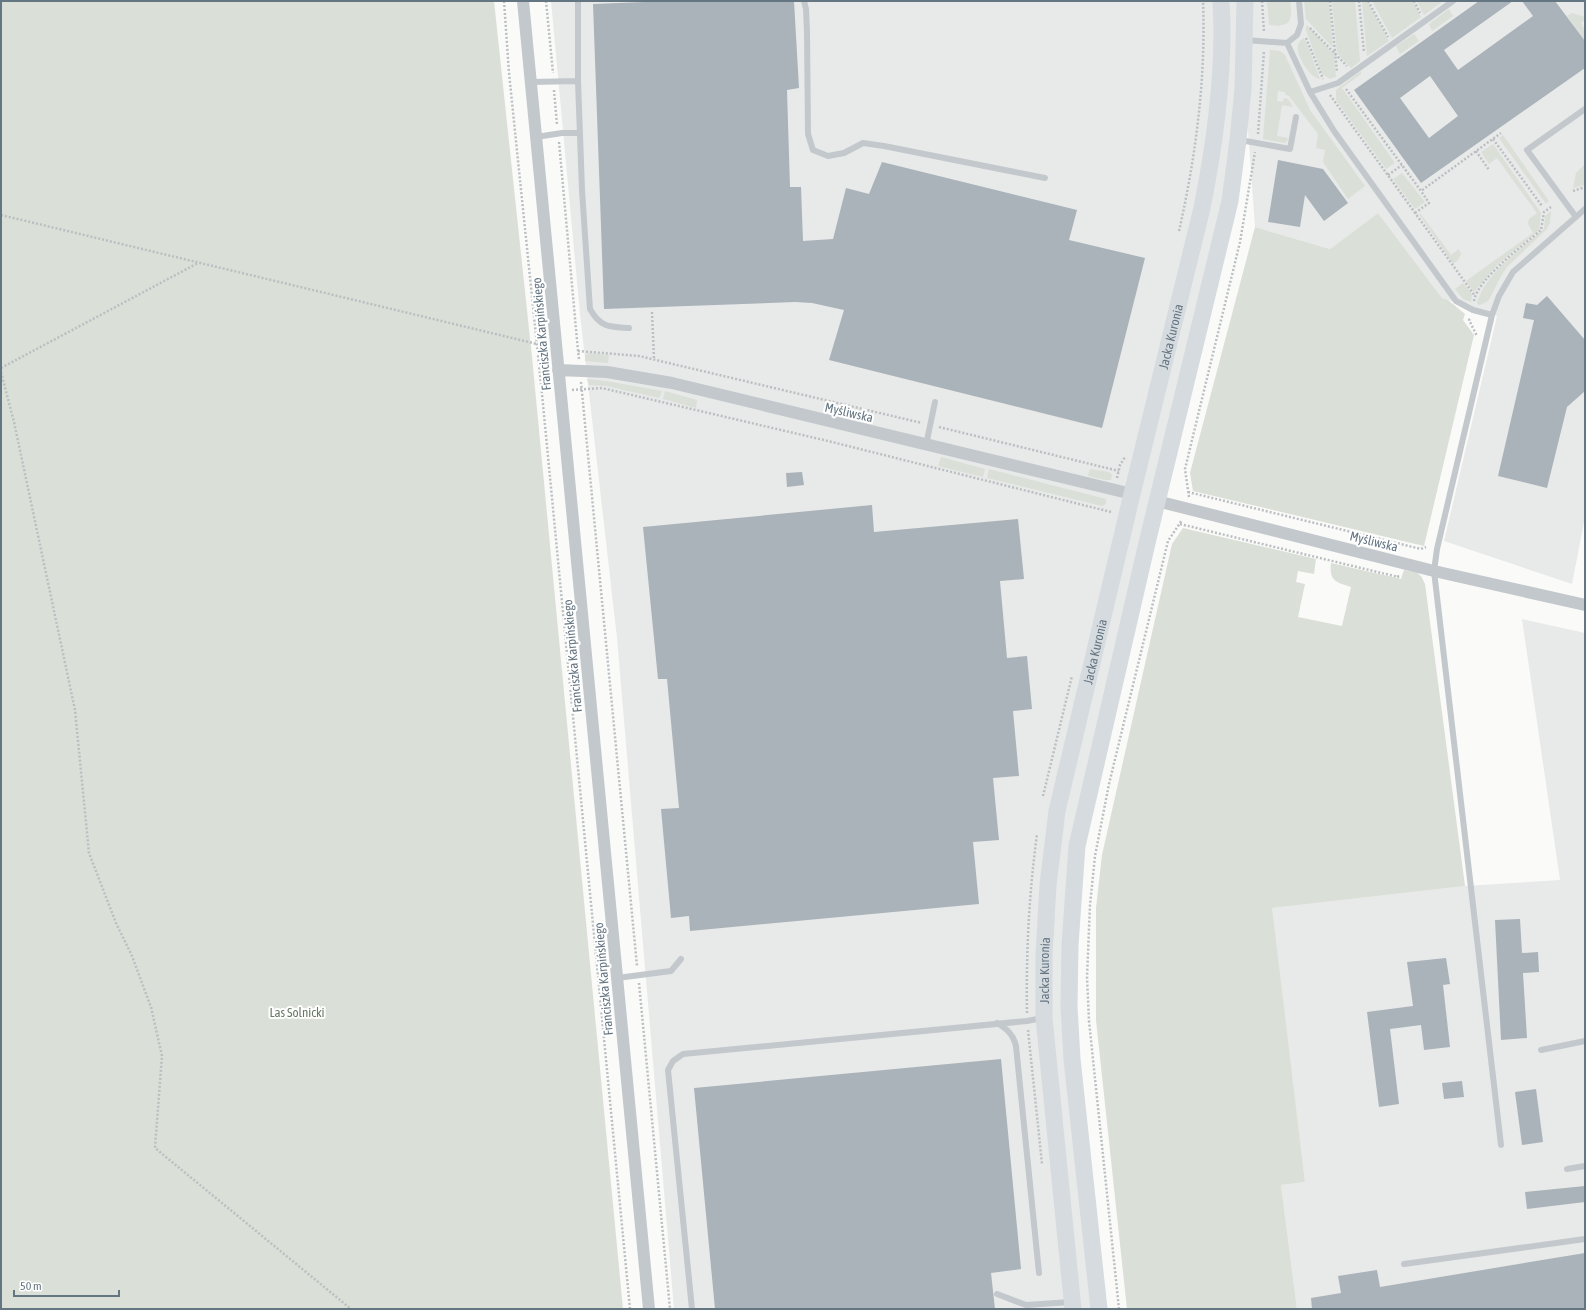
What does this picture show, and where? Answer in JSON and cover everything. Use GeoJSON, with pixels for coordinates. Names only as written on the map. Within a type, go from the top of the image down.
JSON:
{"type":"FeatureCollection","features":[{"type":"Feature","properties":{"kind":"main road","name":"Jacka Kuronia"},"geometry":{"type":"LineString","coordinates":[[1073,1305],[1044,1018],[1044,955],[1048,886],[1057,811],[1202,208],[1209,173],[1217,104],[1221,1]]}},
{"type":"Feature","properties":{"kind":"main road","name":"Jacka Kuronia"},"geometry":{"type":"LineString","coordinates":[[1099,1309],[1072,1059],[1070,1021],[1070,945],[1077,846],[1157,501],[1230,201],[1243,89],[1245,1]]}},
{"type":"Feature","properties":{"kind":"main road"},"geometry":{"type":"LineString","coordinates":[[1132,494],[1157,501]]}},
{"type":"Feature","properties":{"kind":"street","name":"Franciszka Karpińskiego"},"geometry":{"type":"LineString","coordinates":[[523,1],[649,1309]]}},
{"type":"Feature","properties":{"kind":"street","name":"Myśliwska"},"geometry":{"type":"LineString","coordinates":[[558,370],[608,372],[672,383],[1132,494]]}},
{"type":"Feature","properties":{"kind":"street","name":"Myśliwska"},"geometry":{"type":"LineString","coordinates":[[1157,501],[1434,570],[1585,605]]}},
{"type":"Feature","properties":{"kind":"lane"},"geometry":{"type":"LineString","coordinates":[[578,1],[578,81],[582,190],[590,309],[596,319],[606,326],[629,328]]}},
{"type":"Feature","properties":{"kind":"lane"},"geometry":{"type":"LineString","coordinates":[[804,1],[807,32],[808,134],[813,150],[828,156],[844,153],[863,143],[1045,178]]}},
{"type":"Feature","properties":{"kind":"lane"},"geometry":{"type":"LineString","coordinates":[[1245,40],[1287,43],[1297,35],[1301,24],[1299,1]]}},
{"type":"Feature","properties":{"kind":"lane"},"geometry":{"type":"LineString","coordinates":[[1310,92],[1338,83],[1453,1]]}},
{"type":"Feature","properties":{"kind":"lane"},"geometry":{"type":"LineString","coordinates":[[1287,43],[1310,92],[1334,131],[1456,301],[1473,310],[1492,315]]}},
{"type":"Feature","properties":{"kind":"lane"},"geometry":{"type":"LineString","coordinates":[[531,82],[578,81]]}},
{"type":"Feature","properties":{"kind":"lane"},"geometry":{"type":"LineString","coordinates":[[1576,217],[1527,150],[1585,109]]}},
{"type":"Feature","properties":{"kind":"lane"},"geometry":{"type":"LineString","coordinates":[[1238,140],[1290,149],[1296,118]]}},
{"type":"Feature","properties":{"kind":"lane"},"geometry":{"type":"LineString","coordinates":[[536,137],[580,133]]}},
{"type":"Feature","properties":{"kind":"lane"},"geometry":{"type":"LineString","coordinates":[[1501,1145],[1434,570],[1437,549],[1492,315],[1499,296],[1513,272],[1585,209]]}},
{"type":"Feature","properties":{"kind":"lane"},"geometry":{"type":"LineString","coordinates":[[926,445],[935,402]]}},
{"type":"Feature","properties":{"kind":"lane"},"geometry":{"type":"LineString","coordinates":[[617,978],[670,971],[681,959]]}},
{"type":"Feature","properties":{"kind":"lane"},"geometry":{"type":"LineString","coordinates":[[692,1309],[668,1070],[673,1061],[683,1054],[1027,1021],[1044,1018]]}},
{"type":"Feature","properties":{"kind":"lane"},"geometry":{"type":"LineString","coordinates":[[997,1023],[1008,1029],[1014,1038],[1016,1046],[1038,1273]]}},
{"type":"Feature","properties":{"kind":"lane"},"geometry":{"type":"LineString","coordinates":[[1541,1050],[1585,1041]]}},
{"type":"Feature","properties":{"kind":"lane"},"geometry":{"type":"LineString","coordinates":[[1567,1169],[1585,1166]]}},
{"type":"Feature","properties":{"kind":"lane"},"geometry":{"type":"LineString","coordinates":[[1404,1264],[1585,1239]]}},
{"type":"Feature","properties":{"kind":"lane"},"geometry":{"type":"LineString","coordinates":[[996,1294],[1026,1305],[1073,1305]]}},
{"type":"Feature","properties":{"kind":"path"},"geometry":{"type":"LineString","coordinates":[[504,1],[509,73],[542,394],[630,1309]]}},
{"type":"Feature","properties":{"kind":"path"},"geometry":{"type":"LineString","coordinates":[[546,1],[670,1309]]}},
{"type":"Feature","properties":{"kind":"path"},"geometry":{"type":"LineString","coordinates":[[1185,204],[1198,115],[1202,63],[1203,1]]}},
{"type":"Feature","properties":{"kind":"path"},"geometry":{"type":"LineString","coordinates":[[1330,1],[1338,83]]}},
{"type":"Feature","properties":{"kind":"path"},"geometry":{"type":"LineString","coordinates":[[1360,1],[1365,63]]}},
{"type":"Feature","properties":{"kind":"path"},"geometry":{"type":"LineString","coordinates":[[1368,1],[1392,44]]}},
{"type":"Feature","properties":{"kind":"path"},"geometry":{"type":"LineString","coordinates":[[1300,17],[1353,72]]}},
{"type":"Feature","properties":{"kind":"path"},"geometry":{"type":"LineString","coordinates":[[1299,30],[1308,40],[1326,87],[1475,296]]}},
{"type":"Feature","properties":{"kind":"path"},"geometry":{"type":"LineString","coordinates":[[1351,83],[1345,87],[1429,203],[1415,213]]}},
{"type":"Feature","properties":{"kind":"path"},"geometry":{"type":"LineString","coordinates":[[1421,191],[1501,133]]}},
{"type":"Feature","properties":{"kind":"path"},"geometry":{"type":"LineString","coordinates":[[1493,139],[1542,206]]}},
{"type":"Feature","properties":{"kind":"path"},"geometry":{"type":"LineString","coordinates":[[1476,151],[1489,170]]}},
{"type":"Feature","properties":{"kind":"path"},"geometry":{"type":"LineString","coordinates":[[1388,175],[1402,165]]}},
{"type":"Feature","properties":{"kind":"path"},"geometry":{"type":"LineString","coordinates":[[1573,191],[1585,187]]}},
{"type":"Feature","properties":{"kind":"path"},"geometry":{"type":"LineString","coordinates":[[1,215],[537,344],[556,342]]}},
{"type":"Feature","properties":{"kind":"path"},"geometry":{"type":"LineString","coordinates":[[1,368],[198,262]]}},
{"type":"Feature","properties":{"kind":"path"},"geometry":{"type":"LineString","coordinates":[[652,312],[654,359]]}},
{"type":"Feature","properties":{"kind":"path"},"geometry":{"type":"LineString","coordinates":[[578,351],[639,356],[654,359],[1119,471]]}},
{"type":"Feature","properties":{"kind":"path"},"geometry":{"type":"LineString","coordinates":[[1,372],[14,422],[75,710],[89,853],[116,923],[132,956],[151,1008],[162,1056],[155,1148],[351,1309]]}},
{"type":"Feature","properties":{"kind":"path"},"geometry":{"type":"LineString","coordinates":[[542,394],[602,388],[828,441],[1111,512]]}},
{"type":"Feature","properties":{"kind":"path"},"geometry":{"type":"LineString","coordinates":[[1188,492],[1421,548],[1426,548],[1427,546],[1437,549]]}},
{"type":"Feature","properties":{"kind":"path"},"geometry":{"type":"LineString","coordinates":[[1119,1309],[1089,1021],[1087,977],[1090,905],[1095,856],[1109,784],[1168,541],[1180,524]]}},
{"type":"Feature","properties":{"kind":"shaded area"},"geometry":{"type":"Polygon","coordinates":[[[551,1],[1585,1],[1585,517],[1572,584],[1444,541],[1497,316],[1442,298],[1378,213],[1330,249],[1255,227],[1242,47],[1227,200],[1082,806],[1066,1006],[1097,1309],[674,1309],[617,638],[580,314],[551,1]]]}},
{"type":"Feature","properties":{"kind":"shaded area"},"geometry":{"type":"Polygon","coordinates":[[[1522,619],[1585,633],[1585,1309],[1297,1309],[1281,1185],[1305,1182],[1271,908],[1465,886],[1560,880],[1522,619]]]}},
{"type":"Feature","properties":{"kind":"green space","name":"Las Solnicki"},"geometry":{"type":"Polygon","coordinates":[[[1,1],[494,1],[532,357],[623,1309],[1,1309],[1,1]]]}},
{"type":"Feature","properties":{"kind":"green space"},"geometry":{"type":"Polygon","coordinates":[[[1267,1],[1290,1],[1291,17],[1288,23],[1280,26],[1269,25],[1267,1]]]}},
{"type":"Feature","properties":{"kind":"green space"},"geometry":{"type":"Polygon","coordinates":[[[1304,1],[1329,1],[1333,48],[1306,19],[1304,1]]]}},
{"type":"Feature","properties":{"kind":"green space"},"geometry":{"type":"Polygon","coordinates":[[[1332,1],[1355,1],[1360,61],[1351,68],[1337,53],[1332,1]]]}},
{"type":"Feature","properties":{"kind":"green space"},"geometry":{"type":"Polygon","coordinates":[[[1362,1],[1367,1],[1389,41],[1367,56],[1362,1]]]}},
{"type":"Feature","properties":{"kind":"green space"},"geometry":{"type":"Polygon","coordinates":[[[1372,1],[1413,1],[1421,17],[1392,38],[1372,1]]]}},
{"type":"Feature","properties":{"kind":"green space"},"geometry":{"type":"Polygon","coordinates":[[[1417,1],[1443,1],[1424,15],[1417,1]]]}},
{"type":"Feature","properties":{"kind":"green space"},"geometry":{"type":"Polygon","coordinates":[[[1449,9],[1453,16],[1432,31],[1429,24],[1449,9]]]}},
{"type":"Feature","properties":{"kind":"green space"},"geometry":{"type":"Polygon","coordinates":[[[1572,13],[1585,17],[1581,23],[1585,30],[1585,41],[1567,16],[1572,13]]]}},
{"type":"Feature","properties":{"kind":"green space"},"geometry":{"type":"Polygon","coordinates":[[[1306,26],[1308,26],[1334,55],[1336,77],[1330,79],[1322,74],[1306,30],[1306,26]]]}},
{"type":"Feature","properties":{"kind":"green space"},"geometry":{"type":"Polygon","coordinates":[[[1414,34],[1419,41],[1400,54],[1396,46],[1414,34]]]}},
{"type":"Feature","properties":{"kind":"green space"},"geometry":{"type":"Polygon","coordinates":[[[1303,38],[1306,41],[1320,79],[1312,75],[1301,61],[1298,45],[1303,38]]]}},
{"type":"Feature","properties":{"kind":"green space"},"geometry":{"type":"Polygon","coordinates":[[[1270,50],[1280,51],[1285,55],[1310,110],[1365,186],[1348,199],[1323,162],[1325,150],[1316,148],[1318,134],[1289,96],[1285,94],[1285,92],[1278,91],[1277,101],[1283,102],[1284,98],[1288,99],[1293,107],[1282,105],[1277,136],[1288,138],[1287,141],[1285,143],[1263,139],[1270,50]]]}},
{"type":"Feature","properties":{"kind":"green space"},"geometry":{"type":"Polygon","coordinates":[[[1361,71],[1361,74],[1342,88],[1395,163],[1386,169],[1336,100],[1336,90],[1361,71]]]}},
{"type":"Feature","properties":{"kind":"green space"},"geometry":{"type":"Polygon","coordinates":[[[1503,135],[1549,201],[1546,204],[1499,138],[1503,135]]]}},
{"type":"Feature","properties":{"kind":"green space"},"geometry":{"type":"Polygon","coordinates":[[[1493,144],[1541,213],[1539,230],[1497,265],[1474,292],[1466,281],[1533,233],[1528,224],[1529,219],[1537,213],[1497,158],[1489,164],[1481,152],[1493,144]]]}},
{"type":"Feature","properties":{"kind":"green space"},"geometry":{"type":"Polygon","coordinates":[[[1585,164],[1585,185],[1573,188],[1576,173],[1585,164]]]}},
{"type":"Feature","properties":{"kind":"green space"},"geometry":{"type":"Polygon","coordinates":[[[1402,173],[1425,202],[1415,209],[1393,179],[1402,173]]]}},
{"type":"Feature","properties":{"kind":"green space"},"geometry":{"type":"Polygon","coordinates":[[[1551,211],[1550,223],[1546,230],[1507,267],[1488,301],[1480,305],[1477,304],[1481,293],[1495,273],[1515,253],[1544,229],[1545,216],[1551,211]]]}},
{"type":"Feature","properties":{"kind":"green space"},"geometry":{"type":"Polygon","coordinates":[[[1378,213],[1442,298],[1448,300],[1465,314],[1463,320],[1474,335],[1424,546],[1193,491],[1190,473],[1255,227],[1330,249],[1378,213]]]}},
{"type":"Feature","properties":{"kind":"green space"},"geometry":{"type":"Polygon","coordinates":[[[1420,213],[1451,255],[1459,249],[1461,254],[1458,260],[1453,264],[1419,214],[1420,213]]]}},
{"type":"Feature","properties":{"kind":"green space"},"geometry":{"type":"Polygon","coordinates":[[[1463,283],[1472,294],[1471,302],[1463,299],[1455,289],[1463,283]]]}},
{"type":"Feature","properties":{"kind":"green space"},"geometry":{"type":"Polygon","coordinates":[[[588,353],[609,355],[608,363],[585,361],[585,355],[588,353]]]}},
{"type":"Feature","properties":{"kind":"green space"},"geometry":{"type":"Polygon","coordinates":[[[587,379],[662,391],[659,398],[606,386],[589,385],[587,379]]]}},
{"type":"Feature","properties":{"kind":"green space"},"geometry":{"type":"Polygon","coordinates":[[[665,391],[697,400],[696,408],[663,399],[665,391]]]}},
{"type":"Feature","properties":{"kind":"green space"},"geometry":{"type":"Polygon","coordinates":[[[941,457],[985,469],[983,477],[938,466],[941,457]]]}},
{"type":"Feature","properties":{"kind":"green space"},"geometry":{"type":"Polygon","coordinates":[[[989,469],[1106,499],[1106,504],[1102,506],[987,478],[989,469]]]}},
{"type":"Feature","properties":{"kind":"green space"},"geometry":{"type":"Polygon","coordinates":[[[1090,469],[1109,472],[1112,475],[1111,480],[1088,476],[1090,469]]]}},
{"type":"Feature","properties":{"kind":"green space"},"geometry":{"type":"Polygon","coordinates":[[[1183,528],[1316,559],[1314,574],[1298,571],[1296,582],[1305,584],[1298,617],[1342,626],[1351,587],[1341,584],[1332,577],[1331,563],[1401,579],[1404,570],[1412,571],[1419,574],[1425,584],[1465,886],[1272,908],[1305,1182],[1281,1185],[1297,1309],[1127,1309],[1096,1020],[1096,908],[1102,855],[1172,544],[1183,528]]]}},
{"type":"Feature","properties":{"kind":"building"},"geometry":{"type":"Polygon","coordinates":[[[670,1],[794,1],[799,88],[787,90],[790,187],[801,187],[803,241],[833,239],[846,188],[869,194],[882,162],[1077,210],[1069,240],[1145,258],[1102,428],[829,360],[844,310],[812,303],[795,302],[604,309],[593,4],[670,1]]]}},
{"type":"Feature","properties":{"kind":"building"},"geometry":{"type":"Polygon","coordinates":[[[1479,1],[1513,1],[1444,50],[1458,70],[1533,16],[1522,1],[1555,1],[1585,41],[1585,68],[1421,183],[1354,90],[1479,1]],[[1430,76],[1400,98],[1429,138],[1458,116],[1430,76]]]}},
{"type":"Feature","properties":{"kind":"building"},"geometry":{"type":"Polygon","coordinates":[[[1278,160],[1323,169],[1348,203],[1324,221],[1305,195],[1300,227],[1268,222],[1278,160]]]}},
{"type":"Feature","properties":{"kind":"building"},"geometry":{"type":"Polygon","coordinates":[[[1547,296],[1585,340],[1585,391],[1567,407],[1547,488],[1498,476],[1534,320],[1523,318],[1526,303],[1537,305],[1547,296]]]}},
{"type":"Feature","properties":{"kind":"building"},"geometry":{"type":"Polygon","coordinates":[[[802,472],[804,485],[787,487],[786,473],[802,472]]]}},
{"type":"Feature","properties":{"kind":"building"},"geometry":{"type":"Polygon","coordinates":[[[872,505],[874,532],[1018,519],[1024,579],[1000,581],[1007,658],[1027,656],[1032,709],[1013,711],[1019,776],[993,778],[999,840],[973,842],[979,904],[690,931],[689,916],[671,918],[661,809],[679,808],[667,679],[658,679],[643,527],[872,505]]]}},
{"type":"Feature","properties":{"kind":"building"},"geometry":{"type":"Polygon","coordinates":[[[1520,919],[1522,953],[1538,952],[1539,972],[1523,973],[1527,1038],[1501,1040],[1495,920],[1520,919]]]}},
{"type":"Feature","properties":{"kind":"building"},"geometry":{"type":"Polygon","coordinates":[[[1446,958],[1450,984],[1443,985],[1450,1047],[1424,1050],[1421,1025],[1390,1029],[1399,1104],[1379,1107],[1367,1012],[1413,1006],[1407,962],[1446,958]]]}},
{"type":"Feature","properties":{"kind":"building"},"geometry":{"type":"Polygon","coordinates":[[[1001,1059],[1021,1269],[991,1273],[995,1309],[715,1309],[694,1088],[1001,1059]]]}},
{"type":"Feature","properties":{"kind":"building"},"geometry":{"type":"Polygon","coordinates":[[[1462,1081],[1464,1097],[1444,1099],[1442,1083],[1462,1081]]]}},
{"type":"Feature","properties":{"kind":"building"},"geometry":{"type":"Polygon","coordinates":[[[1536,1089],[1543,1142],[1522,1145],[1515,1092],[1536,1089]]]}},
{"type":"Feature","properties":{"kind":"building"},"geometry":{"type":"Polygon","coordinates":[[[1585,1186],[1585,1202],[1527,1209],[1525,1192],[1585,1186]]]}},
{"type":"Feature","properties":{"kind":"building"},"geometry":{"type":"Polygon","coordinates":[[[1585,1253],[1585,1309],[1312,1309],[1311,1298],[1341,1293],[1338,1276],[1377,1270],[1380,1287],[1585,1253]]]}}]}
